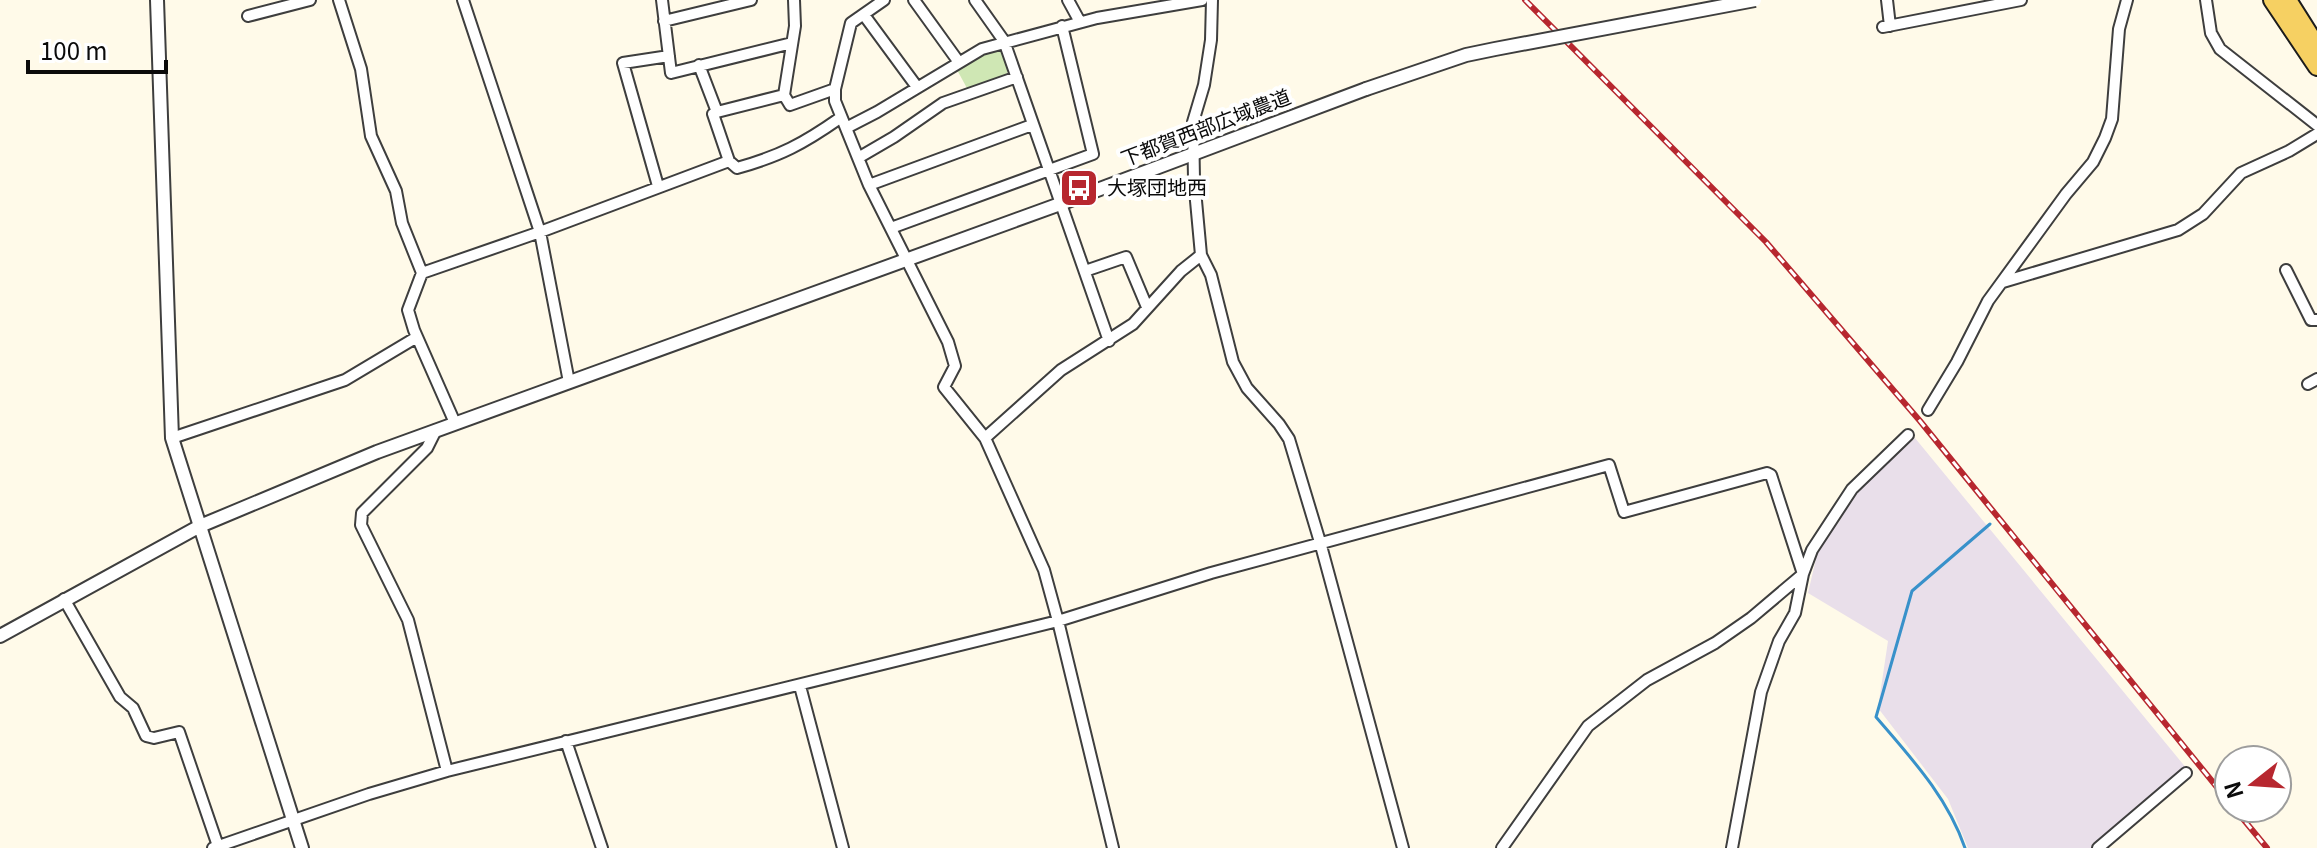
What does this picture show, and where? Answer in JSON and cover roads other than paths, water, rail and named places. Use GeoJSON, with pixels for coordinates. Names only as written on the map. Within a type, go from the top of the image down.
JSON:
{"type":"FeatureCollection","features":[{"type":"Feature","properties":{"kind":"main road"},"geometry":{"type":"LineString","coordinates":[[2272,0],[2317,67]]}},
{"type":"Feature","properties":{"kind":"main road"},"geometry":{"type":"LineString","coordinates":[[2288,0],[2317,46]]}},
{"type":"Feature","properties":{"kind":"street"},"geometry":{"type":"LineString","coordinates":[[157,0],[172,438],[302,848]]}},
{"type":"Feature","properties":{"kind":"street"},"geometry":{"type":"LineString","coordinates":[[248,16],[310,0]]}},
{"type":"Feature","properties":{"kind":"street"},"geometry":{"type":"LineString","coordinates":[[339,0],[361,69],[371,136],[396,191],[402,223],[422,273],[408,310],[455,423]]}},
{"type":"Feature","properties":{"kind":"street"},"geometry":{"type":"LineString","coordinates":[[463,0],[540,232],[569,382]]}},
{"type":"Feature","properties":{"kind":"street"},"geometry":{"type":"LineString","coordinates":[[662,0],[671,73],[792,43]]}},
{"type":"Feature","properties":{"kind":"street"},"geometry":{"type":"LineString","coordinates":[[664,21],[751,0]]}},
{"type":"Feature","properties":{"kind":"street"},"geometry":{"type":"LineString","coordinates":[[794,0],[796,8],[784,95],[790,105],[835,89]]}},
{"type":"Feature","properties":{"kind":"street"},"geometry":{"type":"LineString","coordinates":[[884,0],[851,23],[835,89],[835,101],[869,185],[948,342],[955,366],[944,387],[985,438],[1044,570],[1113,848]]}},
{"type":"Feature","properties":{"kind":"street"},"geometry":{"type":"LineString","coordinates":[[914,0],[958,61]]}},
{"type":"Feature","properties":{"kind":"street"},"geometry":{"type":"LineString","coordinates":[[975,0],[1004,41],[1109,341]]}},
{"type":"Feature","properties":{"kind":"street"},"geometry":{"type":"LineString","coordinates":[[1068,0],[1080,22]]}},
{"type":"Feature","properties":{"kind":"street"},"geometry":{"type":"LineString","coordinates":[[784,95],[713,114],[729,161],[737,168],[774,158],[917,87],[958,61],[1004,41],[1130,11],[1202,0]]}},
{"type":"Feature","properties":{"kind":"street"},"geometry":{"type":"LineString","coordinates":[[1212,0],[1211,40],[1204,85],[1193,122],[1201,255],[1211,275],[1233,362],[1247,388],[1289,439],[1403,848]]}},
{"type":"Feature","properties":{"kind":"street","name":"下都賀西部広域農道"},"geometry":{"type":"LineString","coordinates":[[0,636],[200,526],[350,462],[1060,204],[1366,89],[1480,52],[1755,0]]}},
{"type":"Feature","properties":{"kind":"street"},"geometry":{"type":"LineString","coordinates":[[1887,0],[1886,27],[2021,0]]}},
{"type":"Feature","properties":{"kind":"street"},"geometry":{"type":"LineString","coordinates":[[1928,410],[1988,301],[2093,162],[2105,138],[2112,119],[2119,29],[2127,0]]}},
{"type":"Feature","properties":{"kind":"street"},"geometry":{"type":"LineString","coordinates":[[2206,0],[2211,33],[2220,49],[2317,125]]}},
{"type":"Feature","properties":{"kind":"street"},"geometry":{"type":"LineString","coordinates":[[864,15],[917,87]]}},
{"type":"Feature","properties":{"kind":"street"},"geometry":{"type":"LineString","coordinates":[[891,228],[1093,154],[1062,26]]}},
{"type":"Feature","properties":{"kind":"street"},"geometry":{"type":"LineString","coordinates":[[658,186],[623,63],[669,56]]}},
{"type":"Feature","properties":{"kind":"street"},"geometry":{"type":"LineString","coordinates":[[699,65],[717,112]]}},
{"type":"Feature","properties":{"kind":"street"},"geometry":{"type":"LineString","coordinates":[[858,158],[943,103],[1017,77]]}},
{"type":"Feature","properties":{"kind":"street"},"geometry":{"type":"LineString","coordinates":[[869,185],[1032,125]]}},
{"type":"Feature","properties":{"kind":"street"},"geometry":{"type":"LineString","coordinates":[[2003,282],[2178,230],[2203,214],[2241,173],[2317,134]]}},
{"type":"Feature","properties":{"kind":"street"},"geometry":{"type":"LineString","coordinates":[[422,273],[729,161]]}},
{"type":"Feature","properties":{"kind":"street"},"geometry":{"type":"LineString","coordinates":[[985,438],[1061,370],[1133,324],[1181,271],[1201,255]]}},
{"type":"Feature","properties":{"kind":"street"},"geometry":{"type":"LineString","coordinates":[[1085,271],[1126,257],[1147,307]]}},
{"type":"Feature","properties":{"kind":"street"},"geometry":{"type":"LineString","coordinates":[[2286,270],[2311,320],[2317,320]]}},
{"type":"Feature","properties":{"kind":"street"},"geometry":{"type":"LineString","coordinates":[[172,438],[345,380],[417,337]]}},
{"type":"Feature","properties":{"kind":"street"},"geometry":{"type":"LineString","coordinates":[[436,430],[427,448],[362,513],[361,525],[408,620],[447,771]]}},
{"type":"Feature","properties":{"kind":"street"},"geometry":{"type":"LineString","coordinates":[[1732,848],[1761,692],[1779,641],[1795,613],[1803,574],[1812,550],[1852,489],[1908,435]]}},
{"type":"Feature","properties":{"kind":"street"},"geometry":{"type":"LineString","coordinates":[[64,599],[120,697],[133,708],[146,736],[154,738],[179,732],[216,847],[369,794],[447,771],[1058,621],[1320,542],[1609,465],[1624,512],[1764,472],[1771,475],[1803,574]]}},
{"type":"Feature","properties":{"kind":"street"},"geometry":{"type":"LineString","coordinates":[[1502,848],[1588,726],[1647,680],[1715,643],[1751,618],[1803,574]]}},
{"type":"Feature","properties":{"kind":"street"},"geometry":{"type":"LineString","coordinates":[[800,686],[843,848]]}},
{"type":"Feature","properties":{"kind":"street"},"geometry":{"type":"LineString","coordinates":[[566,741],[602,848]]}},
{"type":"Feature","properties":{"kind":"street"},"geometry":{"type":"LineString","coordinates":[[2098,848],[2186,773]]}},
{"type":"Feature","properties":{"kind":"waterway"},"geometry":{"type":"LineString","coordinates":[[1965,848],[1938,795],[1876,717],[1912,591],[1990,524]]}},
{"type":"Feature","properties":{"kind":"railway"},"geometry":{"type":"LineString","coordinates":[[1525,0],[1766,242],[1920,421],[2213,782]]}},
{"type":"Feature","properties":{"kind":"railway"},"geometry":{"type":"LineString","coordinates":[[2247,824],[2267,848]]}},
{"type":"Feature","properties":{"kind":"place","name":"大塚団地西"},"geometry":{"type":"Point","coordinates":[1079,188]}}]}
